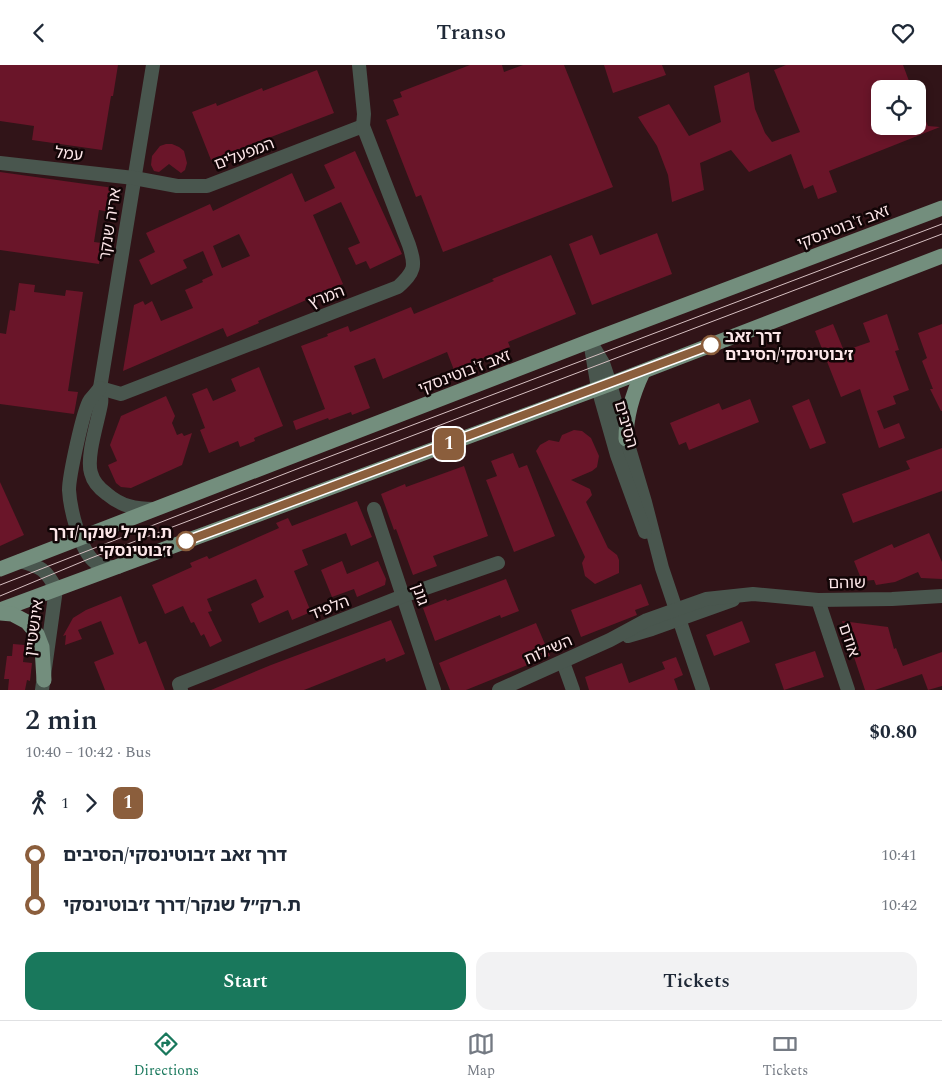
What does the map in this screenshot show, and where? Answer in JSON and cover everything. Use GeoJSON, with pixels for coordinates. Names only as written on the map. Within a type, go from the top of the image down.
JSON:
{"type":"FeatureCollection","features":[{"type":"Feature","properties":{"kind":"main road","name":"זאב ז'בוטינסקי"},"geometry":{"type":"LineString","coordinates":[[0,569],[942,207]]}},
{"type":"Feature","properties":{"kind":"main road"},"geometry":{"type":"LineString","coordinates":[[0,611],[643,372],[942,256]]}},
{"type":"Feature","properties":{"kind":"main road"},"geometry":{"type":"LineString","coordinates":[[626,439],[629,411],[643,372]]}},
{"type":"Feature","properties":{"kind":"main road"},"geometry":{"type":"LineString","coordinates":[[0,611],[12,614],[27,622],[37,634],[42,647],[43,685]]}},
{"type":"Feature","properties":{"kind":"street","name":"אריה שנקר"},"geometry":{"type":"LineString","coordinates":[[153,65],[100,388],[101,402],[90,459],[90,471],[95,482],[114,500],[127,507],[154,509]]}},
{"type":"Feature","properties":{"kind":"street"},"geometry":{"type":"LineString","coordinates":[[359,65],[364,114],[363,126]]}},
{"type":"Feature","properties":{"kind":"street","name":"המפעלים"},"geometry":{"type":"LineString","coordinates":[[134,178],[177,187],[206,186],[363,126]]}},
{"type":"Feature","properties":{"kind":"street","name":"המרץ"},"geometry":{"type":"LineString","coordinates":[[100,388],[121,393],[398,287],[410,276],[414,262],[409,245],[363,126]]}},
{"type":"Feature","properties":{"kind":"street","name":"עמל"},"geometry":{"type":"LineString","coordinates":[[0,163],[134,178]]}},
{"type":"Feature","properties":{"kind":"street","name":"הסיבים"},"geometry":{"type":"LineString","coordinates":[[590,341],[592,357],[626,439],[662,568],[703,690]]}},
{"type":"Feature","properties":{"kind":"street","name":"הסיבים"},"geometry":{"type":"LineString","coordinates":[[604,386],[617,455],[644,528],[662,568]]}},
{"type":"Feature","properties":{"kind":"street","name":"אריה שנקר"},"geometry":{"type":"LineString","coordinates":[[100,388],[89,401],[75,453],[69,489],[71,511],[86,551],[96,562],[106,567],[118,567]]}},
{"type":"Feature","properties":{"kind":"street","name":"גונן"},"geometry":{"type":"LineString","coordinates":[[374,509],[434,690]]}},
{"type":"Feature","properties":{"kind":"street","name":"אינשטיין"},"geometry":{"type":"LineString","coordinates":[[20,561],[42,568],[49,575],[56,589],[43,685]]}},
{"type":"Feature","properties":{"kind":"street","name":"הלפיד"},"geometry":{"type":"LineString","coordinates":[[180,687],[403,596],[498,563]]}},
{"type":"Feature","properties":{"kind":"street","name":"שוהם"},"geometry":{"type":"LineString","coordinates":[[677,614],[706,599],[753,593],[818,600],[942,596]]}},
{"type":"Feature","properties":{"kind":"street","name":"אודם"},"geometry":{"type":"LineString","coordinates":[[818,600],[848,690]]}},
{"type":"Feature","properties":{"kind":"street","name":"השילוח"},"geometry":{"type":"LineString","coordinates":[[499,690],[610,640],[647,620],[677,614]]}},
{"type":"Feature","properties":{"kind":"street"},"geometry":{"type":"LineString","coordinates":[[562,661],[573,690]]}},
{"type":"Feature","properties":{"kind":"building"},"geometry":{"type":"Polygon","coordinates":[[[0,65],[118,65],[102,150],[32,140],[34,126],[0,121],[0,65]]]}},
{"type":"Feature","properties":{"kind":"building"},"geometry":{"type":"Polygon","coordinates":[[[470,65],[502,65],[504,72],[523,65],[564,65],[613,187],[443,252],[421,195],[416,197],[386,120],[399,115],[393,100],[402,97],[400,92],[470,65]]]}},
{"type":"Feature","properties":{"kind":"building"},"geometry":{"type":"Polygon","coordinates":[[[604,65],[662,65],[666,75],[613,93],[604,65]]]}},
{"type":"Feature","properties":{"kind":"building"},"geometry":{"type":"Polygon","coordinates":[[[786,65],[903,65],[909,80],[871,80],[871,135],[920,135],[829,171],[837,192],[818,199],[813,185],[804,189],[791,154],[749,172],[731,150],[700,163],[704,190],[672,202],[668,175],[657,146],[638,117],[669,104],[689,136],[721,122],[714,86],[749,72],[755,109],[765,133],[772,142],[800,132],[774,70],[786,65]]]}},
{"type":"Feature","properties":{"kind":"building"},"geometry":{"type":"Polygon","coordinates":[[[317,70],[334,113],[211,160],[192,112],[216,103],[217,106],[262,88],[263,91],[317,70]]]}},
{"type":"Feature","properties":{"kind":"building"},"geometry":{"type":"Polygon","coordinates":[[[926,121],[928,126],[940,127],[926,133],[926,121]]]}},
{"type":"Feature","properties":{"kind":"building"},"geometry":{"type":"Polygon","coordinates":[[[172,144],[184,151],[187,163],[185,170],[181,173],[169,164],[159,172],[154,171],[151,165],[152,156],[160,146],[172,144]]]}},
{"type":"Feature","properties":{"kind":"building"},"geometry":{"type":"Polygon","coordinates":[[[355,151],[402,254],[370,269],[366,261],[356,265],[348,248],[360,243],[341,202],[313,215],[343,284],[258,321],[259,323],[227,337],[223,328],[123,371],[134,305],[143,301],[145,305],[152,301],[161,321],[193,308],[185,290],[213,275],[203,251],[183,260],[187,268],[151,285],[139,260],[155,252],[146,233],[210,204],[213,211],[292,173],[305,202],[335,188],[324,165],[355,151]],[[239,234],[213,246],[222,268],[250,256],[239,234]]]}},
{"type":"Feature","properties":{"kind":"building"},"geometry":{"type":"Polygon","coordinates":[[[0,172],[114,188],[111,212],[99,210],[94,242],[102,243],[99,264],[0,250],[0,172]]]}},
{"type":"Feature","properties":{"kind":"building"},"geometry":{"type":"Polygon","coordinates":[[[657,233],[672,274],[592,305],[569,244],[592,235],[600,255],[657,233]]]}},
{"type":"Feature","properties":{"kind":"building"},"geometry":{"type":"Polygon","coordinates":[[[551,255],[576,314],[508,342],[510,347],[454,370],[447,352],[383,379],[375,358],[354,366],[370,408],[352,415],[351,412],[329,420],[328,418],[296,430],[293,421],[325,409],[301,346],[348,326],[350,332],[411,307],[414,314],[551,255]]]}},
{"type":"Feature","properties":{"kind":"building"},"geometry":{"type":"Polygon","coordinates":[[[19,283],[35,285],[34,292],[65,296],[66,290],[83,292],[68,391],[78,392],[74,414],[0,404],[0,333],[6,334],[10,310],[15,311],[19,283]]]}},
{"type":"Feature","properties":{"kind":"building"},"geometry":{"type":"Polygon","coordinates":[[[887,314],[899,350],[895,351],[909,390],[893,396],[896,404],[877,411],[884,429],[899,423],[905,438],[879,448],[860,389],[841,397],[815,331],[833,324],[844,351],[870,342],[863,323],[887,314]]]}},
{"type":"Feature","properties":{"kind":"building"},"geometry":{"type":"Polygon","coordinates":[[[942,324],[941,411],[930,389],[933,389],[922,361],[927,358],[918,333],[942,324]]]}},
{"type":"Feature","properties":{"kind":"building"},"geometry":{"type":"Polygon","coordinates":[[[259,367],[283,426],[254,438],[255,441],[240,447],[238,441],[209,453],[200,430],[205,428],[192,394],[207,388],[213,401],[236,391],[231,379],[259,367]]]}},
{"type":"Feature","properties":{"kind":"building"},"geometry":{"type":"Polygon","coordinates":[[[166,396],[175,416],[172,423],[177,435],[182,433],[184,436],[192,433],[182,465],[131,488],[121,487],[116,483],[108,465],[117,461],[110,445],[121,416],[166,396]]]}},
{"type":"Feature","properties":{"kind":"building"},"geometry":{"type":"Polygon","coordinates":[[[750,399],[759,422],[689,450],[686,442],[679,445],[670,423],[719,403],[722,410],[750,399]]]}},
{"type":"Feature","properties":{"kind":"building"},"geometry":{"type":"Polygon","coordinates":[[[809,399],[826,443],[810,449],[792,406],[809,399]]]}},
{"type":"Feature","properties":{"kind":"building"},"geometry":{"type":"Polygon","coordinates":[[[574,430],[582,431],[591,438],[599,456],[597,467],[571,480],[590,489],[592,495],[586,502],[608,548],[617,555],[619,560],[619,573],[595,584],[585,576],[582,563],[585,557],[536,451],[540,445],[549,440],[559,442],[562,435],[574,430]]]}},
{"type":"Feature","properties":{"kind":"building"},"geometry":{"type":"Polygon","coordinates":[[[942,448],[942,491],[853,523],[842,494],[910,469],[906,461],[942,448]]]}},
{"type":"Feature","properties":{"kind":"building"},"geometry":{"type":"Polygon","coordinates":[[[513,453],[519,468],[527,465],[555,536],[514,552],[486,480],[497,476],[491,461],[513,453]]]}},
{"type":"Feature","properties":{"kind":"building"},"geometry":{"type":"Polygon","coordinates":[[[464,466],[488,536],[433,556],[437,566],[413,575],[381,494],[405,484],[406,487],[464,466]]]}},
{"type":"Feature","properties":{"kind":"building"},"geometry":{"type":"Polygon","coordinates":[[[0,482],[24,535],[0,546],[0,482]]]}},
{"type":"Feature","properties":{"kind":"building"},"geometry":{"type":"Polygon","coordinates":[[[357,501],[372,537],[351,546],[346,533],[302,550],[308,565],[294,571],[311,612],[292,620],[288,610],[259,623],[251,604],[264,597],[256,579],[207,599],[212,611],[208,612],[222,641],[210,647],[204,634],[201,636],[194,622],[191,623],[183,606],[165,614],[152,585],[192,567],[190,563],[207,556],[209,559],[279,528],[276,523],[288,518],[292,526],[357,501]]]}},
{"type":"Feature","properties":{"kind":"building"},"geometry":{"type":"Polygon","coordinates":[[[929,533],[942,562],[942,579],[921,578],[918,572],[895,582],[876,585],[874,580],[862,581],[854,561],[892,544],[894,548],[929,533]]]}},
{"type":"Feature","properties":{"kind":"building"},"geometry":{"type":"Polygon","coordinates":[[[342,561],[347,574],[378,561],[386,579],[385,585],[357,597],[354,589],[332,597],[321,570],[342,561]]]}},
{"type":"Feature","properties":{"kind":"building"},"geometry":{"type":"Polygon","coordinates":[[[506,579],[519,611],[501,618],[500,615],[435,641],[423,608],[506,579]]]}},
{"type":"Feature","properties":{"kind":"building"},"geometry":{"type":"Polygon","coordinates":[[[641,584],[649,605],[635,610],[637,615],[581,637],[571,610],[641,584]]]}},
{"type":"Feature","properties":{"kind":"building"},"geometry":{"type":"Polygon","coordinates":[[[121,596],[139,644],[146,641],[165,690],[105,690],[94,662],[114,654],[101,621],[78,630],[82,639],[65,645],[66,635],[63,636],[73,618],[86,610],[121,596]]]}},
{"type":"Feature","properties":{"kind":"building"},"geometry":{"type":"Polygon","coordinates":[[[391,620],[405,654],[386,662],[385,658],[304,690],[211,690],[271,665],[391,620]]]}},
{"type":"Feature","properties":{"kind":"building"},"geometry":{"type":"Polygon","coordinates":[[[742,621],[750,642],[714,656],[706,635],[742,621]]]}},
{"type":"Feature","properties":{"kind":"building"},"geometry":{"type":"Polygon","coordinates":[[[842,621],[888,627],[894,649],[896,648],[903,666],[942,652],[942,686],[928,690],[922,674],[875,690],[865,690],[842,621]]]}},
{"type":"Feature","properties":{"kind":"building"},"geometry":{"type":"Polygon","coordinates":[[[536,623],[550,656],[466,690],[450,690],[439,663],[536,623]]]}},
{"type":"Feature","properties":{"kind":"building"},"geometry":{"type":"Polygon","coordinates":[[[13,644],[25,645],[23,662],[32,663],[30,681],[27,680],[25,690],[8,690],[9,679],[4,679],[7,656],[12,656],[13,644]]]}},
{"type":"Feature","properties":{"kind":"building"},"geometry":{"type":"Polygon","coordinates":[[[815,651],[824,677],[784,690],[775,664],[815,651]]]}},
{"type":"Feature","properties":{"kind":"building"},"geometry":{"type":"Polygon","coordinates":[[[676,657],[683,675],[674,679],[678,690],[589,690],[585,677],[622,663],[629,683],[665,669],[662,662],[676,657]]]}},
{"type":"Feature","properties":{"kind":"tram line"},"geometry":{"type":"LineString","coordinates":[[0,585],[302,467],[942,224]]}},
{"type":"Feature","properties":{"kind":"tram line"},"geometry":{"type":"LineString","coordinates":[[0,596],[91,558],[942,234]]}},
{"type":"Feature","properties":{"kind":"bus line","name":"1"},"geometry":{"type":"LineString","coordinates":[[186,541],[711,345]]}},
{"type":"Feature","properties":{"kind":"place","name":"דרך זאב ז׳בוטינסקי/הסיבים"},"geometry":{"type":"Point","coordinates":[711,345]}},
{"type":"Feature","properties":{"kind":"place","name":"ת.רק״ל שנקר/דרך ז׳בוטינסקי"},"geometry":{"type":"Point","coordinates":[186,541]}}]}
